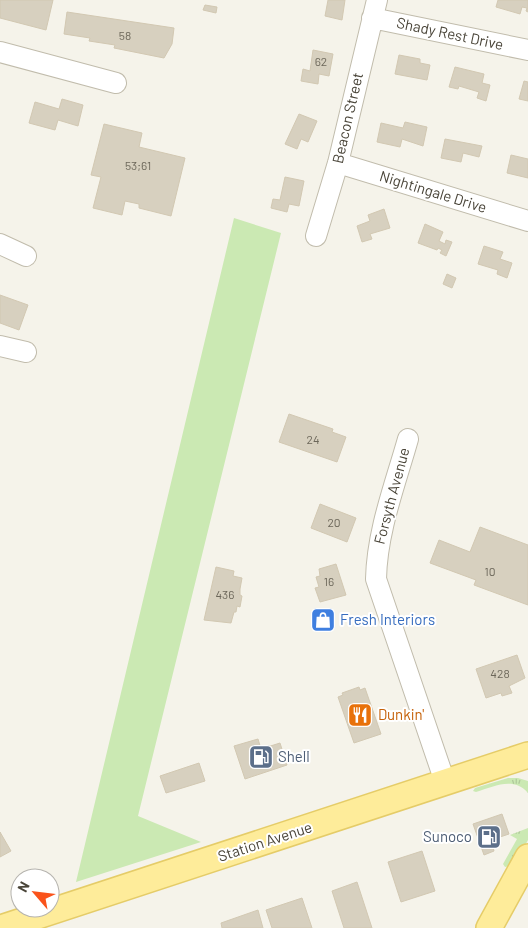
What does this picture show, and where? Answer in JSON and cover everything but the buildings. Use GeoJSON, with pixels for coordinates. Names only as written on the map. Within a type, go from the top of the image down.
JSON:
{"type":"FeatureCollection","features":[{"type":"Feature","properties":{"kind":"main road","name":"Station Avenue"},"geometry":{"type":"LineString","coordinates":[[2,928],[528,755]]}},
{"type":"Feature","properties":{"kind":"main road"},"geometry":{"type":"LineString","coordinates":[[479,771],[528,774]]}},
{"type":"Feature","properties":{"kind":"main road"},"geometry":{"type":"LineString","coordinates":[[489,928],[528,857]]}},
{"type":"Feature","properties":{"kind":"street","name":"Shady Rest Drive"},"geometry":{"type":"LineString","coordinates":[[374,9],[528,50]]}},
{"type":"Feature","properties":{"kind":"street","name":"Beacon Street"},"geometry":{"type":"LineString","coordinates":[[316,236],[338,163],[374,9]]}},
{"type":"Feature","properties":{"kind":"street"},"geometry":{"type":"LineString","coordinates":[[0,52],[116,83]]}},
{"type":"Feature","properties":{"kind":"street","name":"Nightingale Drive"},"geometry":{"type":"LineString","coordinates":[[338,163],[528,222]]}},
{"type":"Feature","properties":{"kind":"street"},"geometry":{"type":"LineString","coordinates":[[0,244],[26,256]]}},
{"type":"Feature","properties":{"kind":"street"},"geometry":{"type":"LineString","coordinates":[[0,346],[16,352],[26,352]]}},
{"type":"Feature","properties":{"kind":"street","name":"Forsyth Avenue"},"geometry":{"type":"LineString","coordinates":[[408,439],[376,555],[376,579],[445,782]]}},
{"type":"Feature","properties":{"kind":"green space"},"geometry":{"type":"Polygon","coordinates":[[[234,218],[281,233],[138,816],[201,842],[76,882],[234,218]]]}},
{"type":"Feature","properties":{"kind":"green space"},"geometry":{"type":"Polygon","coordinates":[[[508,778],[528,781],[528,793],[516,785],[510,784],[503,784],[476,792],[473,791],[475,788],[508,778]]]}},
{"type":"Feature","properties":{"kind":"green space"},"geometry":{"type":"Polygon","coordinates":[[[528,828],[528,840],[514,865],[505,867],[503,864],[517,839],[510,835],[528,828]]]}},
{"type":"Feature","properties":{"kind":"place","name":"Fresh Interiors"},"geometry":{"type":"Point","coordinates":[323,620]}},
{"type":"Feature","properties":{"kind":"place","name":"Dunkin'"},"geometry":{"type":"Point","coordinates":[360,715]}},
{"type":"Feature","properties":{"kind":"place","name":"Shell"},"geometry":{"type":"Point","coordinates":[261,757]}},
{"type":"Feature","properties":{"kind":"place","name":"Sunoco"},"geometry":{"type":"Point","coordinates":[489,837]}}]}
